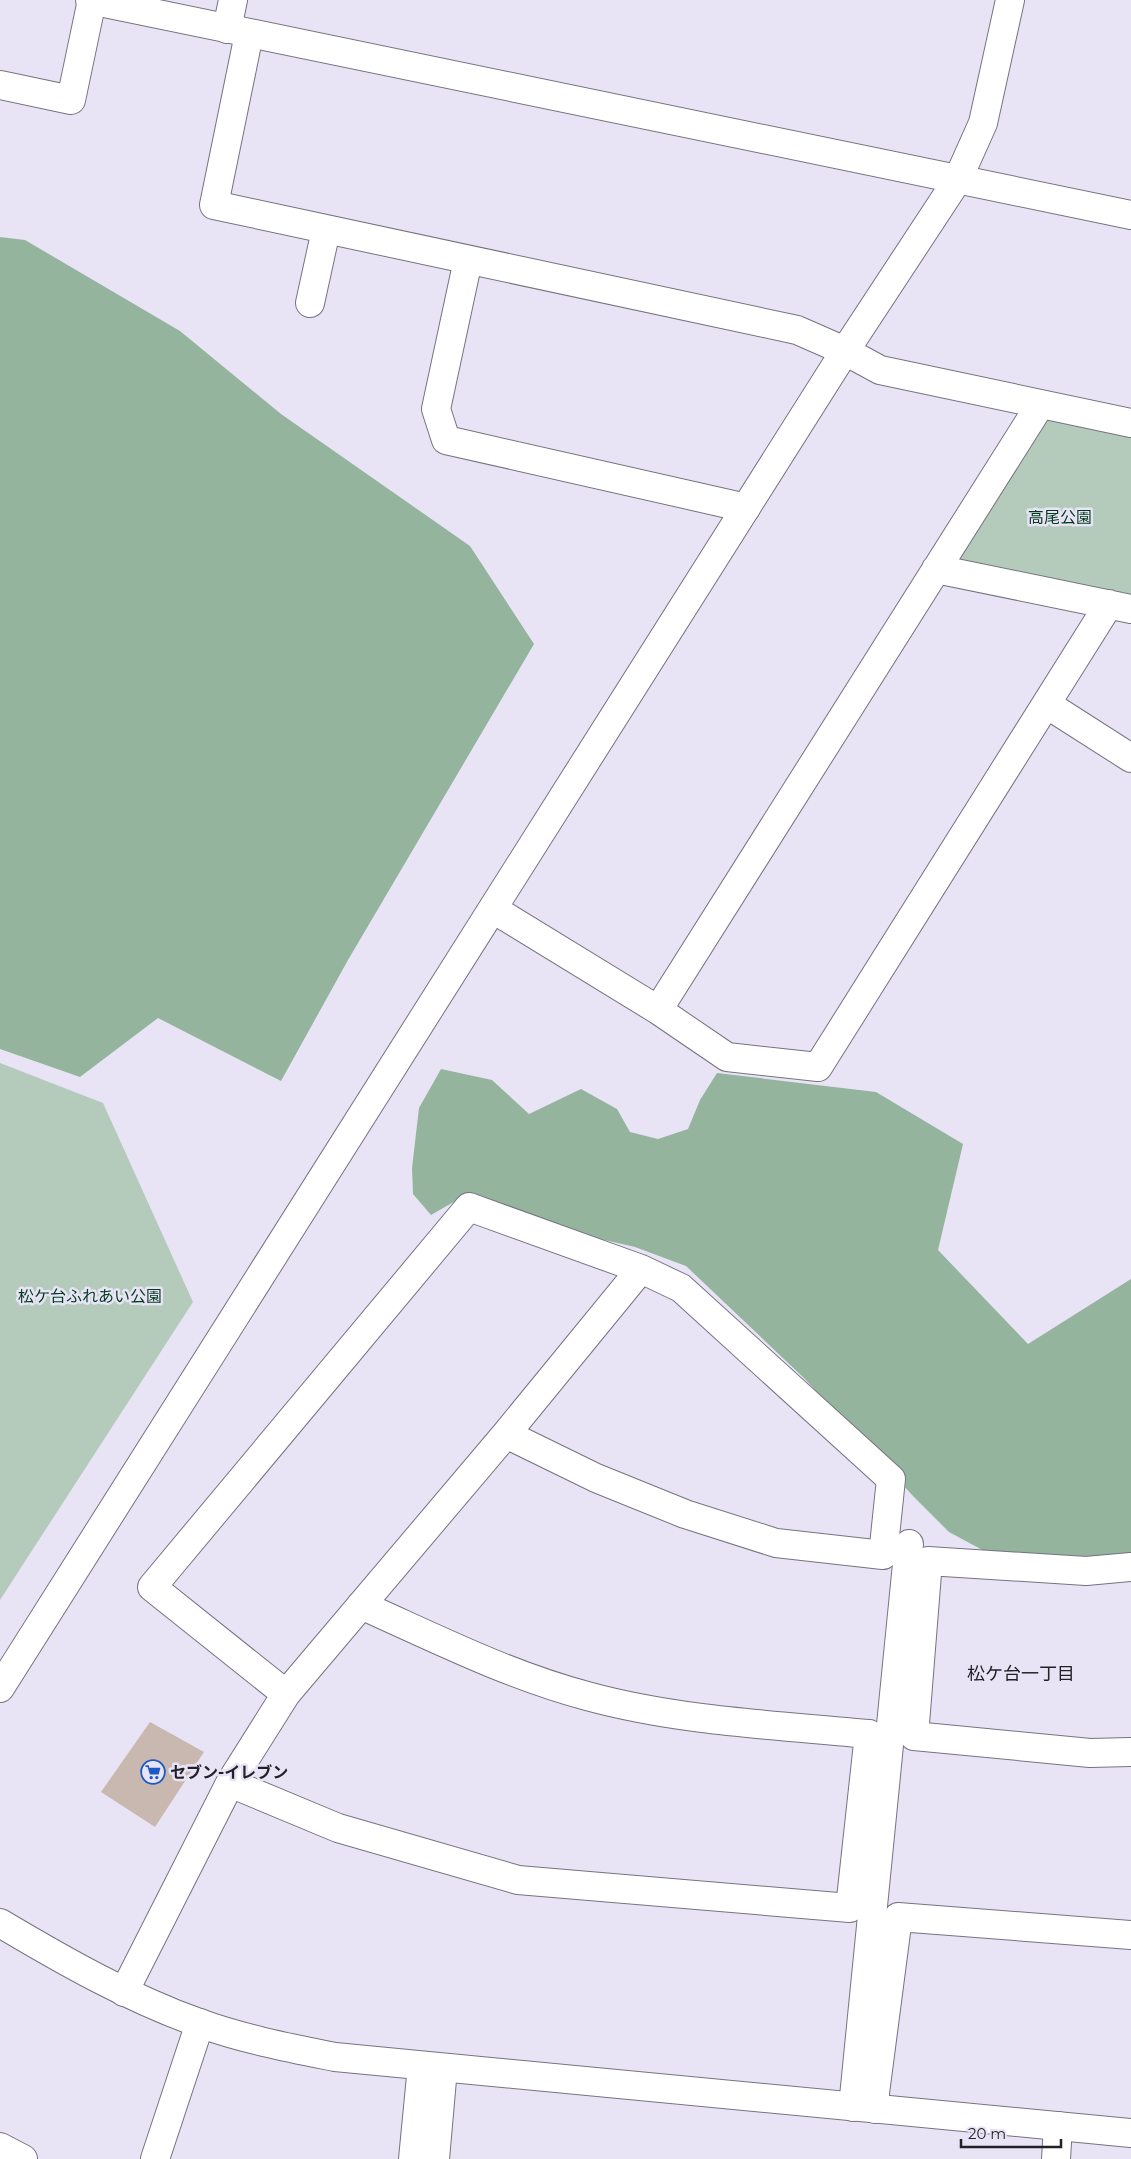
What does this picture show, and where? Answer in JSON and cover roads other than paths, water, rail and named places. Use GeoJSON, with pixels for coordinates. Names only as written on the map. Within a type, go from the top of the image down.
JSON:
{"type":"FeatureCollection","features":[{"type":"Feature","properties":{"kind":"street"},"geometry":{"type":"LineString","coordinates":[[0,85],[72,100],[91,0],[1131,215]]}},
{"type":"Feature","properties":{"kind":"street"},"geometry":{"type":"LineString","coordinates":[[232,0],[238,31],[214,205],[797,330],[845,351],[880,370],[1131,423]]}},
{"type":"Feature","properties":{"kind":"street"},"geometry":{"type":"LineString","coordinates":[[0,1688],[845,351],[958,179],[983,123],[1010,0]]}},
{"type":"Feature","properties":{"kind":"street"},"geometry":{"type":"LineString","coordinates":[[310,303],[326,230]]}},
{"type":"Feature","properties":{"kind":"street"},"geometry":{"type":"LineString","coordinates":[[468,260],[436,409],[446,440],[746,508]]}},
{"type":"Feature","properties":{"kind":"street"},"geometry":{"type":"LineString","coordinates":[[658,1010],[1040,405]]}},
{"type":"Feature","properties":{"kind":"street"},"geometry":{"type":"LineString","coordinates":[[493,909],[658,1010],[727,1056],[818,1067],[1048,705],[1120,606],[936,569]]}},
{"type":"Feature","properties":{"kind":"street"},"geometry":{"type":"LineString","coordinates":[[1048,705],[1131,758]]}},
{"type":"Feature","properties":{"kind":"street"},"geometry":{"type":"LineString","coordinates":[[286,1694],[152,1587],[469,1207],[641,1269],[681,1288],[891,1479],[883,1555],[776,1544],[685,1514],[605,1482],[506,1434]]}},
{"type":"Feature","properties":{"kind":"street"},"geometry":{"type":"LineString","coordinates":[[124,1992],[230,1783],[286,1694],[506,1434],[641,1269]]}},
{"type":"Feature","properties":{"kind":"street"},"geometry":{"type":"LineString","coordinates":[[864,2108],[909,1544]]}},
{"type":"Feature","properties":{"kind":"street"},"geometry":{"type":"LineString","coordinates":[[1131,1567],[1086,1571],[928,1561],[914,1736],[1090,1753],[1131,1752]]}},
{"type":"Feature","properties":{"kind":"street"},"geometry":{"type":"LineString","coordinates":[[230,1783],[338,1828],[518,1880],[850,1908],[869,1734],[697,1718],[587,1696],[492,1664],[361,1605]]}},
{"type":"Feature","properties":{"kind":"street"},"geometry":{"type":"LineString","coordinates":[[864,2108],[875,2093],[898,1917],[1131,1934]]}},
{"type":"Feature","properties":{"kind":"street"},"geometry":{"type":"LineString","coordinates":[[0,1923],[68,1964],[124,1992],[200,2024],[267,2043],[335,2057],[1131,2132]]}},
{"type":"Feature","properties":{"kind":"street"},"geometry":{"type":"LineString","coordinates":[[155,2159],[200,2024]]}},
{"type":"Feature","properties":{"kind":"street"},"geometry":{"type":"LineString","coordinates":[[413,2159],[432,2067]]}},
{"type":"Feature","properties":{"kind":"street"},"geometry":{"type":"LineString","coordinates":[[432,2067],[435,2159]]}},
{"type":"Feature","properties":{"kind":"street"},"geometry":{"type":"LineString","coordinates":[[1056,2159],[1058,2126]]}},
{"type":"Feature","properties":{"kind":"street"},"geometry":{"type":"LineString","coordinates":[[0,2147],[23,2159]]}},
{"type":"Feature","properties":{"kind":"place","name":"セブン-イレブン"},"geometry":{"type":"Point","coordinates":[153,1772]}},
{"type":"Feature","properties":{"kind":"district","name":"松ケ台一丁目"},"geometry":{"type":"Point","coordinates":[1021,1674]}},
{"type":"Feature","properties":{"kind":"park label","name":"高尾公園"},"geometry":{"type":"Point","coordinates":[1060,517]}},
{"type":"Feature","properties":{"kind":"park label","name":"松ケ台ふれあい公園"},"geometry":{"type":"Point","coordinates":[90,1296]}}]}
